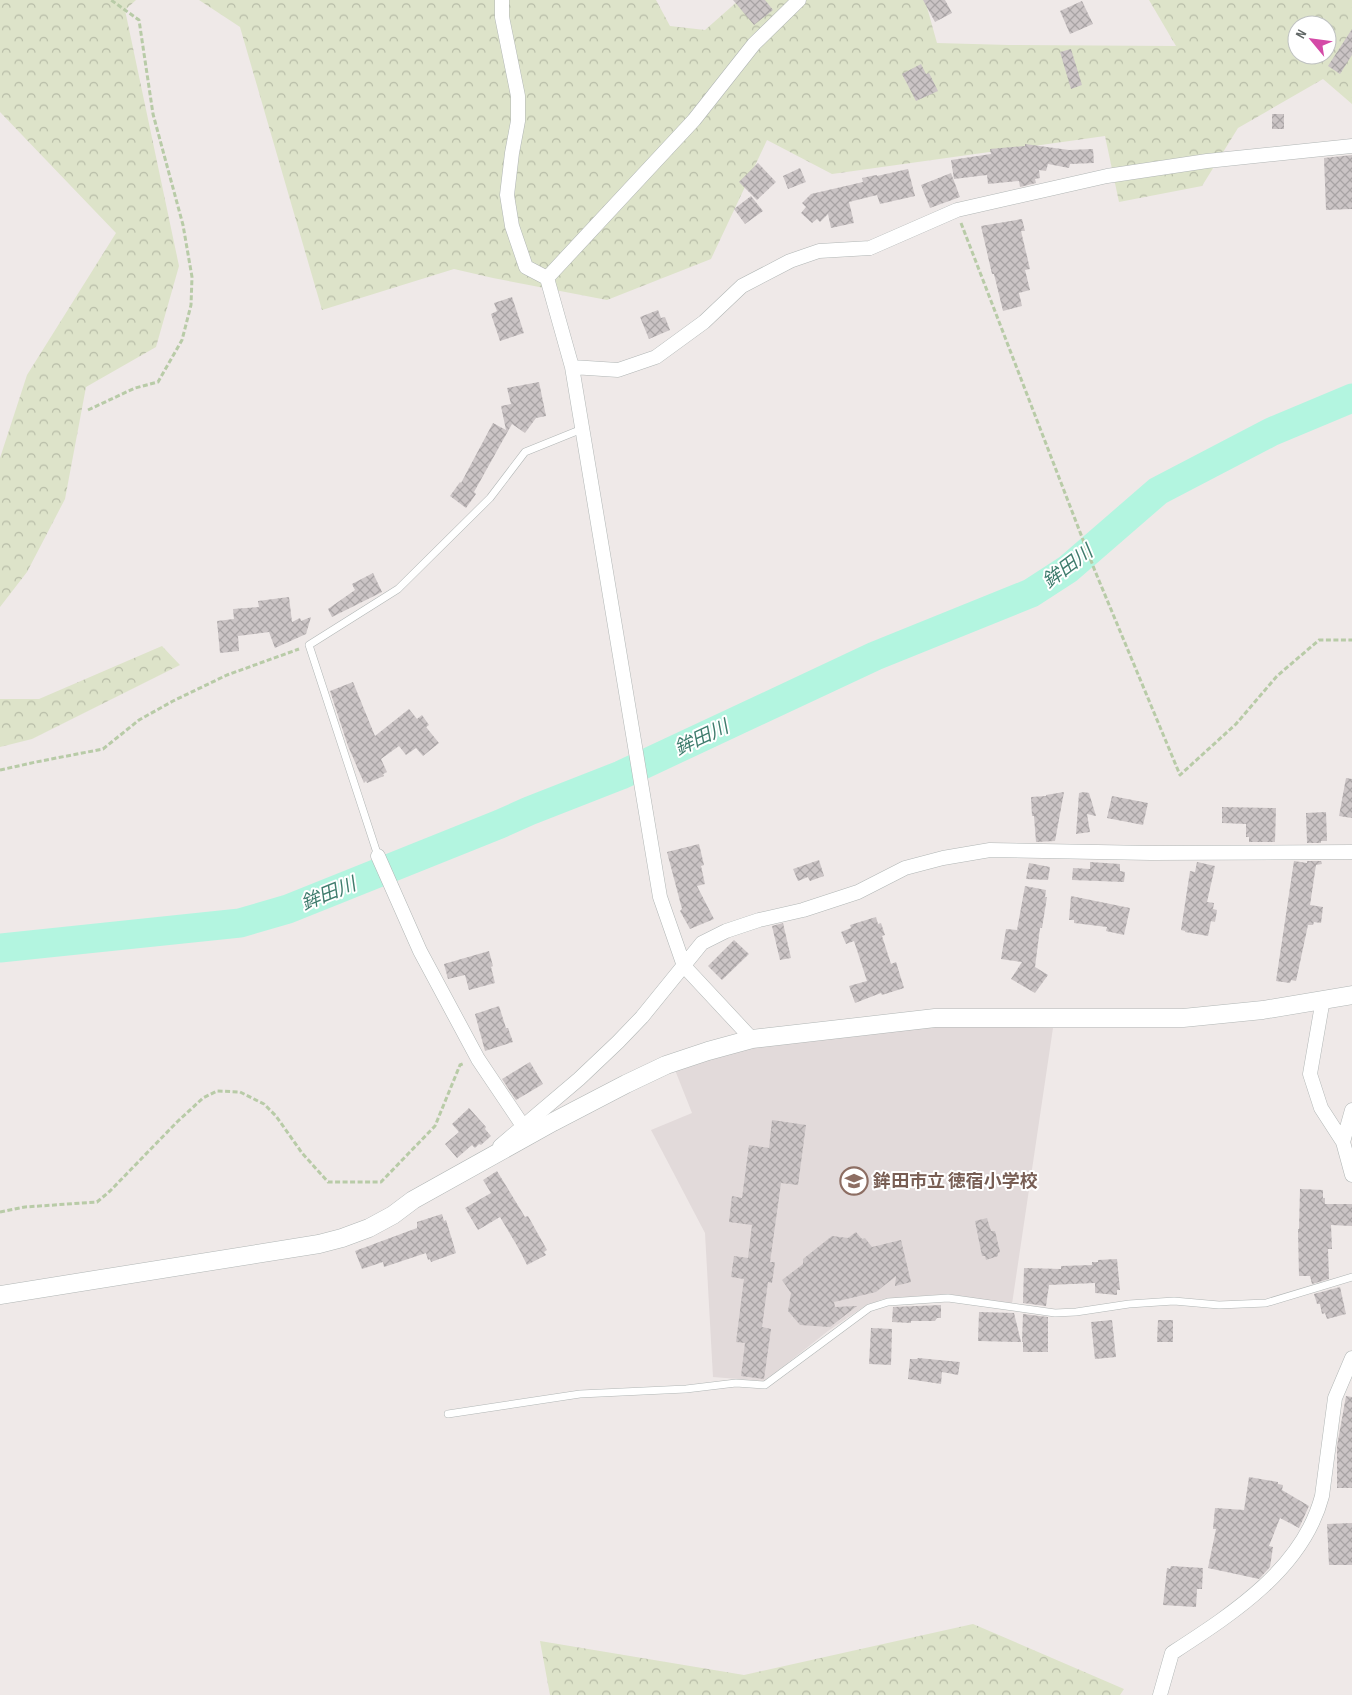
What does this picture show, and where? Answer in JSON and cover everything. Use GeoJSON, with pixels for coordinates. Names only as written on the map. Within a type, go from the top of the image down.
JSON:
{"type":"FeatureCollection","features":[{"type":"Feature","properties":{"kind":"street"},"geometry":{"type":"LineString","coordinates":[[502,0],[502,17],[518,96],[518,122],[512,153],[508,194],[512,226],[526,267],[547,278],[572,368],[660,897],[684,966],[752,1039]]}},
{"type":"Feature","properties":{"kind":"street"},"geometry":{"type":"LineString","coordinates":[[547,278],[694,120],[754,44],[799,0]]}},
{"type":"Feature","properties":{"kind":"street"},"geometry":{"type":"LineString","coordinates":[[572,368],[618,370],[656,357],[704,322],[742,286],[790,261],[819,251],[870,248],[956,210],[1107,176],[1207,161],[1352,146]]}},
{"type":"Feature","properties":{"kind":"street"},"geometry":{"type":"LineString","coordinates":[[483,1161],[618,1042],[642,1017],[702,943],[726,930],[803,910],[858,892],[905,868],[943,858],[990,850],[1151,853],[1352,852]]}},
{"type":"Feature","properties":{"kind":"street"},"geometry":{"type":"LineString","coordinates":[[378,856],[420,951],[478,1058],[523,1126]]}},
{"type":"Feature","properties":{"kind":"street"},"geometry":{"type":"LineString","coordinates":[[0,1295],[210,1262],[342,1238],[369,1228],[393,1215],[413,1200],[553,1122],[658,1069],[708,1051],[752,1039],[935,1018],[1183,1018],[1263,1010],[1352,995]]}},
{"type":"Feature","properties":{"kind":"street"},"geometry":{"type":"LineString","coordinates":[[1323,999],[1310,1074],[1321,1108],[1343,1142],[1352,1175]]}},
{"type":"Feature","properties":{"kind":"street"},"geometry":{"type":"LineString","coordinates":[[1343,1142],[1352,1110]]}},
{"type":"Feature","properties":{"kind":"street"},"geometry":{"type":"LineString","coordinates":[[1160,1695],[1172,1654],[1222,1621],[1270,1581],[1303,1541],[1319,1508],[1335,1398],[1352,1358]]}},
{"type":"Feature","properties":{"kind":"lane"},"geometry":{"type":"LineString","coordinates":[[378,856],[309,645],[398,589],[490,498],[525,452],[582,429]]}},
{"type":"Feature","properties":{"kind":"lane"},"geometry":{"type":"LineString","coordinates":[[448,1414],[580,1394],[686,1389],[736,1383],[765,1385],[869,1308],[888,1302],[948,1298],[1055,1313],[1076,1312],[1129,1304],[1165,1302],[1219,1305],[1266,1303],[1352,1277]]}},
{"type":"Feature","properties":{"kind":"path"},"geometry":{"type":"LineString","coordinates":[[88,410],[135,388],[158,382],[182,340],[191,305],[192,277],[184,225],[153,114],[139,20],[111,0]]}},
{"type":"Feature","properties":{"kind":"path"},"geometry":{"type":"LineString","coordinates":[[956,210],[1095,571],[1180,775],[1236,724],[1277,676],[1319,640],[1352,640]]}},
{"type":"Feature","properties":{"kind":"path"},"geometry":{"type":"LineString","coordinates":[[0,770],[103,749],[139,720],[174,701],[227,675],[309,645]]}},
{"type":"Feature","properties":{"kind":"path"},"geometry":{"type":"LineString","coordinates":[[0,1212],[25,1207],[97,1202],[177,1122],[204,1098],[217,1091],[240,1092],[264,1104],[276,1116],[302,1153],[328,1182],[381,1182],[435,1126],[460,1065],[478,1058]]}},
{"type":"Feature","properties":{"kind":"shaded area","name":"鉾田市立 徳宿小学校"},"geometry":{"type":"Polygon","coordinates":[[[936,1025],[1053,1028],[1012,1304],[947,1294],[883,1299],[865,1306],[828,1331],[765,1381],[713,1377],[705,1233],[651,1130],[692,1113],[675,1070],[747,1046],[936,1025]]]}},
{"type":"Feature","properties":{"kind":"green space"},"geometry":{"type":"Polygon","coordinates":[[[0,0],[136,0],[125,10],[179,266],[156,347],[86,387],[65,499],[27,572],[0,607],[0,458],[27,375],[116,233],[0,112],[0,0]]]}},
{"type":"Feature","properties":{"kind":"green space"},"geometry":{"type":"Polygon","coordinates":[[[199,0],[656,0],[670,26],[705,30],[739,0],[925,0],[937,43],[1176,46],[1149,0],[1352,0],[1352,104],[1323,79],[1238,128],[1202,186],[1119,202],[1105,136],[832,174],[767,140],[711,259],[607,300],[454,269],[322,310],[240,27],[199,0]]]}},
{"type":"Feature","properties":{"kind":"green space"},"geometry":{"type":"Polygon","coordinates":[[[162,646],[180,665],[32,739],[0,747],[0,699],[39,699],[162,646]]]}},
{"type":"Feature","properties":{"kind":"green space"},"geometry":{"type":"Polygon","coordinates":[[[973,1624],[1124,1689],[1120,1695],[550,1695],[540,1641],[744,1675],[973,1624]]]}},
{"type":"Feature","properties":{"kind":"building"},"geometry":{"type":"Polygon","coordinates":[[[733,0],[765,0],[773,10],[754,25],[733,0]]]}},
{"type":"Feature","properties":{"kind":"building"},"geometry":{"type":"Polygon","coordinates":[[[923,0],[945,0],[952,13],[935,22],[923,0]]]}},
{"type":"Feature","properties":{"kind":"building"},"geometry":{"type":"Polygon","coordinates":[[[1082,1],[1093,24],[1070,34],[1060,11],[1082,1]]]}},
{"type":"Feature","properties":{"kind":"building"},"geometry":{"type":"Polygon","coordinates":[[[1352,29],[1352,55],[1340,74],[1328,66],[1337,65],[1337,52],[1352,29]]]}},
{"type":"Feature","properties":{"kind":"building"},"geometry":{"type":"Polygon","coordinates":[[[1071,49],[1082,85],[1071,89],[1060,52],[1071,49]]]}},
{"type":"Feature","properties":{"kind":"building"},"geometry":{"type":"Polygon","coordinates":[[[921,64],[926,74],[929,73],[938,91],[916,101],[902,74],[921,64]]]}},
{"type":"Feature","properties":{"kind":"building"},"geometry":{"type":"Polygon","coordinates":[[[1272,114],[1284,114],[1284,129],[1272,129],[1272,114]]]}},
{"type":"Feature","properties":{"kind":"building"},"geometry":{"type":"Polygon","coordinates":[[[1025,144],[1069,150],[1093,149],[1094,163],[1070,164],[1069,168],[1048,164],[1046,171],[1039,170],[1040,178],[1035,179],[1036,183],[1020,187],[1019,181],[988,184],[987,175],[954,179],[951,160],[991,154],[990,149],[1025,146],[1025,144]]]}},
{"type":"Feature","properties":{"kind":"building"},"geometry":{"type":"Polygon","coordinates":[[[1352,155],[1352,209],[1326,210],[1324,158],[1352,155]]]}},
{"type":"Feature","properties":{"kind":"building"},"geometry":{"type":"Polygon","coordinates":[[[758,163],[776,182],[757,200],[739,182],[758,163]]]}},
{"type":"Feature","properties":{"kind":"building"},"geometry":{"type":"Polygon","coordinates":[[[800,168],[806,182],[788,189],[783,176],[800,168]]]}},
{"type":"Feature","properties":{"kind":"building"},"geometry":{"type":"Polygon","coordinates":[[[908,169],[915,196],[880,204],[877,195],[849,202],[854,223],[831,228],[828,214],[820,222],[817,219],[812,223],[801,213],[806,207],[802,203],[811,194],[863,182],[862,178],[908,169]]]}},
{"type":"Feature","properties":{"kind":"building"},"geometry":{"type":"Polygon","coordinates":[[[951,173],[960,197],[930,208],[921,185],[951,173]]]}},
{"type":"Feature","properties":{"kind":"building"},"geometry":{"type":"Polygon","coordinates":[[[751,196],[763,211],[745,224],[734,209],[751,196]]]}},
{"type":"Feature","properties":{"kind":"building"},"geometry":{"type":"Polygon","coordinates":[[[1022,219],[1025,231],[1021,231],[1030,269],[1025,270],[1030,290],[1019,293],[1022,306],[1003,311],[981,226],[1022,219]]]}},
{"type":"Feature","properties":{"kind":"building"},"geometry":{"type":"Polygon","coordinates":[[[512,297],[524,333],[500,341],[491,314],[497,311],[494,303],[512,297]]]}},
{"type":"Feature","properties":{"kind":"building"},"geometry":{"type":"Polygon","coordinates":[[[658,310],[661,318],[665,317],[670,330],[649,339],[640,317],[658,310]]]}},
{"type":"Feature","properties":{"kind":"building"},"geometry":{"type":"Polygon","coordinates":[[[539,382],[546,416],[536,418],[525,433],[512,424],[474,492],[476,494],[466,508],[450,496],[461,483],[493,423],[506,430],[501,406],[511,404],[507,388],[539,382]]]}},
{"type":"Feature","properties":{"kind":"building"},"geometry":{"type":"Polygon","coordinates":[[[373,573],[382,592],[332,617],[328,609],[355,590],[352,584],[373,573]]]}},
{"type":"Feature","properties":{"kind":"building"},"geometry":{"type":"Polygon","coordinates":[[[289,597],[292,622],[300,618],[301,621],[311,617],[306,634],[275,648],[269,632],[238,636],[239,651],[220,653],[217,621],[234,619],[233,609],[259,607],[258,601],[289,597]]]}},
{"type":"Feature","properties":{"kind":"building"},"geometry":{"type":"Polygon","coordinates":[[[353,682],[375,736],[409,709],[417,719],[422,715],[429,725],[426,727],[439,743],[423,756],[416,748],[406,755],[399,746],[381,759],[387,772],[383,774],[384,776],[364,783],[348,746],[330,691],[353,682]]]}},
{"type":"Feature","properties":{"kind":"building"},"geometry":{"type":"Polygon","coordinates":[[[1346,778],[1352,779],[1352,818],[1339,816],[1346,778]]]}},
{"type":"Feature","properties":{"kind":"building"},"geometry":{"type":"Polygon","coordinates":[[[1064,792],[1055,841],[1036,842],[1031,797],[1064,792]]]}},
{"type":"Feature","properties":{"kind":"building"},"geometry":{"type":"Polygon","coordinates":[[[1079,793],[1089,793],[1096,816],[1087,814],[1090,832],[1076,834],[1079,793]]]}},
{"type":"Feature","properties":{"kind":"building"},"geometry":{"type":"Polygon","coordinates":[[[1112,796],[1148,803],[1143,825],[1107,818],[1112,796]]]}},
{"type":"Feature","properties":{"kind":"building"},"geometry":{"type":"Polygon","coordinates":[[[1222,807],[1276,808],[1275,842],[1249,842],[1249,837],[1246,837],[1246,824],[1222,823],[1222,807]]]}},
{"type":"Feature","properties":{"kind":"building"},"geometry":{"type":"Polygon","coordinates":[[[1326,812],[1327,841],[1307,843],[1306,813],[1326,812]]]}},
{"type":"Feature","properties":{"kind":"building"},"geometry":{"type":"Polygon","coordinates":[[[699,844],[704,865],[701,866],[705,884],[697,886],[714,919],[690,929],[680,911],[682,909],[667,852],[699,844]]]}},
{"type":"Feature","properties":{"kind":"building"},"geometry":{"type":"Polygon","coordinates":[[[819,860],[824,876],[810,881],[808,877],[798,881],[793,869],[819,860]]]}},
{"type":"Feature","properties":{"kind":"building"},"geometry":{"type":"Polygon","coordinates":[[[1294,861],[1307,863],[1307,861],[1321,861],[1322,864],[1316,865],[1310,905],[1323,907],[1321,923],[1314,922],[1313,925],[1308,925],[1296,981],[1291,980],[1290,983],[1276,981],[1294,861]]]}},
{"type":"Feature","properties":{"kind":"building"},"geometry":{"type":"Polygon","coordinates":[[[1090,862],[1120,864],[1120,871],[1125,872],[1124,882],[1072,880],[1073,868],[1090,869],[1090,862]]]}},
{"type":"Feature","properties":{"kind":"building"},"geometry":{"type":"Polygon","coordinates":[[[1197,862],[1215,866],[1207,902],[1214,903],[1213,909],[1217,910],[1215,922],[1211,921],[1208,936],[1181,930],[1190,871],[1195,872],[1197,862]]]}},
{"type":"Feature","properties":{"kind":"building"},"geometry":{"type":"Polygon","coordinates":[[[1029,863],[1050,867],[1048,880],[1026,879],[1029,863]]]}},
{"type":"Feature","properties":{"kind":"building"},"geometry":{"type":"Polygon","coordinates":[[[1025,886],[1046,890],[1045,897],[1047,897],[1042,928],[1040,928],[1035,967],[1048,975],[1035,993],[1011,979],[1022,962],[1001,959],[1006,929],[1017,930],[1025,886]]]}},
{"type":"Feature","properties":{"kind":"building"},"geometry":{"type":"Polygon","coordinates":[[[1071,896],[1130,908],[1124,935],[1106,931],[1107,927],[1074,923],[1074,920],[1069,920],[1071,896]]]}},
{"type":"Feature","properties":{"kind":"building"},"geometry":{"type":"Polygon","coordinates":[[[876,917],[878,924],[881,923],[885,935],[882,936],[891,964],[896,962],[904,988],[882,995],[881,993],[855,1003],[849,986],[867,981],[854,941],[846,944],[841,932],[851,928],[850,925],[876,917]]]}},
{"type":"Feature","properties":{"kind":"building"},"geometry":{"type":"Polygon","coordinates":[[[783,923],[791,958],[780,960],[772,926],[783,923]]]}},
{"type":"Feature","properties":{"kind":"building"},"geometry":{"type":"Polygon","coordinates":[[[734,940],[749,954],[722,980],[708,966],[734,940]]]}},
{"type":"Feature","properties":{"kind":"building"},"geometry":{"type":"Polygon","coordinates":[[[489,951],[495,983],[469,990],[465,975],[448,979],[444,964],[489,951]]]}},
{"type":"Feature","properties":{"kind":"building"},"geometry":{"type":"Polygon","coordinates":[[[499,1006],[513,1042],[485,1051],[475,1014],[499,1006]]]}},
{"type":"Feature","properties":{"kind":"building"},"geometry":{"type":"Polygon","coordinates":[[[530,1062],[543,1084],[516,1100],[502,1079],[530,1062]]]}},
{"type":"Feature","properties":{"kind":"building"},"geometry":{"type":"Polygon","coordinates":[[[469,1108],[486,1127],[485,1129],[491,1136],[475,1148],[472,1145],[457,1158],[445,1144],[459,1132],[452,1124],[469,1108]]]}},
{"type":"Feature","properties":{"kind":"building"},"geometry":{"type":"Polygon","coordinates":[[[772,1120],[806,1125],[798,1185],[781,1183],[770,1262],[775,1262],[772,1283],[768,1282],[762,1327],[771,1329],[764,1379],[741,1376],[745,1343],[736,1342],[744,1279],[731,1277],[734,1256],[748,1258],[752,1225],[729,1222],[732,1196],[742,1198],[749,1145],[769,1148],[772,1120]]]}},
{"type":"Feature","properties":{"kind":"building"},"geometry":{"type":"Polygon","coordinates":[[[497,1171],[525,1217],[528,1216],[547,1250],[544,1252],[546,1255],[527,1265],[500,1217],[478,1230],[465,1208],[491,1193],[483,1180],[497,1171]]]}},
{"type":"Feature","properties":{"kind":"building"},"geometry":{"type":"Polygon","coordinates":[[[1300,1189],[1323,1190],[1325,1204],[1352,1204],[1352,1226],[1331,1225],[1332,1249],[1328,1249],[1329,1279],[1312,1284],[1310,1276],[1299,1276],[1298,1229],[1300,1189]]]}},
{"type":"Feature","properties":{"kind":"building"},"geometry":{"type":"Polygon","coordinates":[[[442,1214],[444,1221],[446,1220],[456,1253],[431,1262],[430,1259],[428,1260],[426,1253],[384,1267],[383,1262],[362,1269],[355,1251],[417,1228],[417,1222],[442,1214]]]}},
{"type":"Feature","properties":{"kind":"building"},"geometry":{"type":"Polygon","coordinates":[[[987,1218],[991,1231],[995,1231],[1000,1252],[998,1256],[986,1260],[985,1256],[982,1256],[975,1221],[987,1218]]]}},
{"type":"Feature","properties":{"kind":"building"},"geometry":{"type":"Polygon","coordinates":[[[856,1232],[862,1239],[865,1238],[872,1247],[901,1240],[911,1282],[895,1286],[896,1276],[876,1292],[834,1302],[835,1307],[857,1306],[830,1327],[800,1325],[788,1311],[791,1293],[782,1280],[803,1264],[803,1259],[832,1236],[848,1238],[856,1232]]]}},
{"type":"Feature","properties":{"kind":"building"},"geometry":{"type":"Polygon","coordinates":[[[1117,1259],[1120,1290],[1117,1290],[1117,1295],[1095,1293],[1095,1283],[1049,1285],[1046,1306],[1023,1303],[1024,1268],[1061,1269],[1061,1266],[1092,1265],[1092,1262],[1098,1262],[1098,1260],[1117,1259]]]}},
{"type":"Feature","properties":{"kind":"building"},"geometry":{"type":"Polygon","coordinates":[[[1340,1287],[1346,1314],[1327,1319],[1325,1313],[1322,1314],[1320,1304],[1317,1304],[1314,1294],[1340,1287]]]}},
{"type":"Feature","properties":{"kind":"building"},"geometry":{"type":"Polygon","coordinates":[[[941,1305],[941,1318],[937,1318],[935,1321],[892,1322],[893,1307],[941,1305]]]}},
{"type":"Feature","properties":{"kind":"building"},"geometry":{"type":"Polygon","coordinates":[[[979,1312],[1014,1313],[1021,1342],[978,1341],[979,1312]]]}},
{"type":"Feature","properties":{"kind":"building"},"geometry":{"type":"Polygon","coordinates":[[[1023,1314],[1048,1317],[1048,1352],[1023,1352],[1023,1314]]]}},
{"type":"Feature","properties":{"kind":"building"},"geometry":{"type":"Polygon","coordinates":[[[1112,1320],[1116,1357],[1095,1359],[1091,1322],[1112,1320]]]}},
{"type":"Feature","properties":{"kind":"building"},"geometry":{"type":"Polygon","coordinates":[[[1158,1320],[1173,1320],[1173,1342],[1157,1342],[1158,1320]]]}},
{"type":"Feature","properties":{"kind":"building"},"geometry":{"type":"Polygon","coordinates":[[[871,1328],[892,1329],[891,1365],[869,1364],[871,1328]]]}},
{"type":"Feature","properties":{"kind":"building"},"geometry":{"type":"Polygon","coordinates":[[[910,1359],[960,1362],[958,1375],[942,1372],[941,1384],[908,1379],[910,1359]]]}},
{"type":"Feature","properties":{"kind":"building"},"geometry":{"type":"Polygon","coordinates":[[[1346,1396],[1352,1397],[1352,1488],[1337,1488],[1337,1446],[1346,1396]]]}},
{"type":"Feature","properties":{"kind":"building"},"geometry":{"type":"Polygon","coordinates":[[[1249,1477],[1278,1482],[1278,1484],[1283,1485],[1282,1490],[1309,1506],[1299,1528],[1280,1518],[1269,1546],[1273,1547],[1270,1567],[1259,1579],[1208,1568],[1216,1529],[1213,1529],[1215,1508],[1244,1510],[1249,1477]]]}},
{"type":"Feature","properties":{"kind":"building"},"geometry":{"type":"Polygon","coordinates":[[[1352,1523],[1352,1565],[1329,1565],[1327,1524],[1352,1523]]]}},
{"type":"Feature","properties":{"kind":"building"},"geometry":{"type":"Polygon","coordinates":[[[1171,1566],[1203,1568],[1202,1589],[1197,1589],[1196,1607],[1163,1605],[1167,1568],[1170,1569],[1171,1566]]]}},
{"type":"Feature","properties":{"kind":"waterway","name":"鉾田川"},"geometry":{"type":"LineString","coordinates":[[0,948],[240,923],[288,909],[621,775],[875,656],[1031,593],[1068,569],[1158,491],[1271,432],[1352,398]]}},
{"type":"Feature","properties":{"kind":"place","name":"鉾田市立 徳宿小学校"},"geometry":{"type":"Point","coordinates":[854,1181]}}]}
